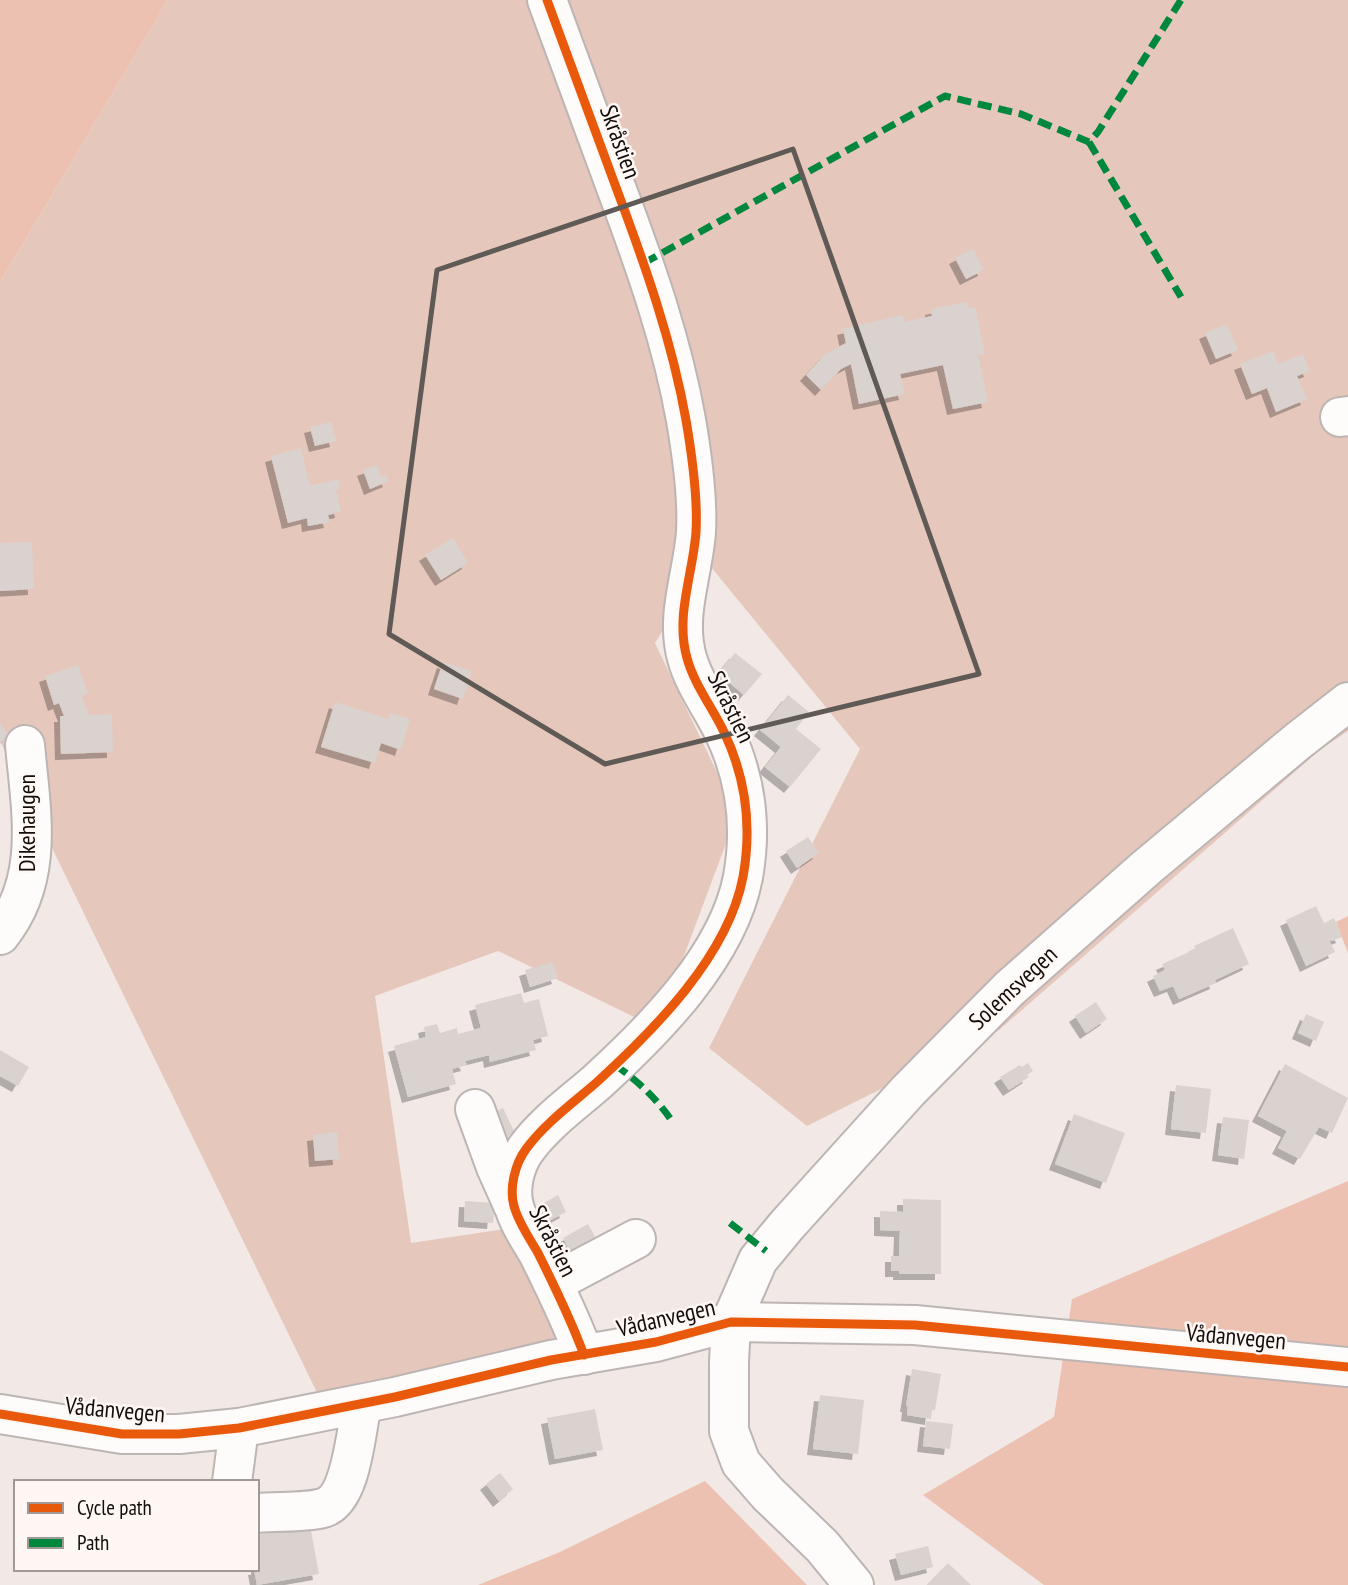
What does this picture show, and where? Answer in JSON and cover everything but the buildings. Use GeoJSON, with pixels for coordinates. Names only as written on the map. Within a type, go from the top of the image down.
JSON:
{"type":"FeatureCollection","features":[{"type":"Feature","properties":{"kind":"street","name":"Skråstien"},"geometry":{"type":"LineString","coordinates":[[514,1207],[513,1185],[519,1162],[526,1149],[677,1001],[711,953],[736,903],[743,877],[748,819],[743,785],[734,756],[686,657],[682,622],[696,533],[696,504],[686,420],[664,328],[644,263],[547,0]]}},
{"type":"Feature","properties":{"kind":"street","name":"Solemsvegen"},"geometry":{"type":"LineString","coordinates":[[732,1322],[758,1260],[805,1204],[1009,989],[1147,867],[1348,702]]}},
{"type":"Feature","properties":{"kind":"street","name":"Dikehaugen"},"geometry":{"type":"LineString","coordinates":[[0,935],[11,922],[27,884],[32,863],[25,745]]}},
{"type":"Feature","properties":{"kind":"street","name":"Skråstien"},"geometry":{"type":"LineString","coordinates":[[475,1109],[496,1167],[569,1314],[584,1355]]}},
{"type":"Feature","properties":{"kind":"street"},"geometry":{"type":"LineString","coordinates":[[553,1283],[636,1239]]}},
{"type":"Feature","properties":{"kind":"street","name":"Vådanvegen"},"geometry":{"type":"LineString","coordinates":[[732,1322],[729,1431],[741,1463],[768,1494],[822,1546],[854,1585]]}},
{"type":"Feature","properties":{"kind":"street","name":"Vådanvegen"},"geometry":{"type":"LineString","coordinates":[[0,1414],[122,1434],[179,1434],[239,1428],[362,1404],[551,1360],[656,1342],[732,1322],[915,1325],[1348,1367]]}},
{"type":"Feature","properties":{"kind":"street"},"geometry":{"type":"LineString","coordinates":[[259,1513],[324,1508],[336,1500],[345,1485],[362,1404]]}},
{"type":"Feature","properties":{"kind":"street"},"geometry":{"type":"LineString","coordinates":[[232,1480],[239,1428]]}},
{"type":"Feature","properties":{"kind":"highlighted area"},"geometry":{"type":"Polygon","coordinates":[[[793,149],[979,674],[605,764],[389,634],[437,270],[793,149]]]}},
{"type":"Feature","properties":{"kind":"shaded area"},"geometry":{"type":"Polygon","coordinates":[[[0,0],[168,0],[0,282],[0,0]]]}},
{"type":"Feature","properties":{"kind":"shaded area"},"geometry":{"type":"Polygon","coordinates":[[[168,0],[1348,0],[1348,731],[1321,749],[999,1030],[807,1126],[709,1048],[860,749],[706,561],[655,643],[737,814],[657,1028],[498,951],[375,996],[411,1243],[518,1227],[560,1341],[324,1407],[0,741],[0,282],[168,0]]]}},
{"type":"Feature","properties":{"kind":"shaded area"},"geometry":{"type":"Polygon","coordinates":[[[1348,916],[1348,953],[1336,922],[1348,916]]]}},
{"type":"Feature","properties":{"kind":"shaded area"},"geometry":{"type":"Polygon","coordinates":[[[1348,1181],[1348,1585],[1044,1585],[923,1495],[1054,1417],[1072,1299],[1348,1181]]]}},
{"type":"Feature","properties":{"kind":"shaded area"},"geometry":{"type":"Polygon","coordinates":[[[705,1481],[807,1585],[478,1585],[560,1552],[705,1481]]]}},
{"type":"Feature","properties":{"kind":"marked path"},"geometry":{"type":"LineString","coordinates":[[644,263],[945,96],[1021,114],[1089,142],[1098,132],[1181,0]]}},
{"type":"Feature","properties":{"kind":"marked path"},"geometry":{"type":"LineString","coordinates":[[1089,142],[1181,297]]}},
{"type":"Feature","properties":{"kind":"marked path"},"geometry":{"type":"LineString","coordinates":[[615,1065],[646,1090],[672,1121]]}},
{"type":"Feature","properties":{"kind":"marked path"},"geometry":{"type":"LineString","coordinates":[[730,1223],[766,1251]]}},
{"type":"Feature","properties":{"kind":"cycle path"},"geometry":{"type":"LineString","coordinates":[[547,0],[638,246],[673,361],[688,433],[696,504],[696,532],[684,611],[684,642],[694,677],[732,749],[742,785],[747,821],[746,858],[735,906],[705,963],[686,990],[642,1039],[542,1131],[526,1149],[516,1169],[512,1192],[516,1212],[557,1291],[584,1355]]}},
{"type":"Feature","properties":{"kind":"cycle path"},"geometry":{"type":"LineString","coordinates":[[0,1414],[122,1434],[179,1434],[239,1428],[395,1397],[551,1360],[656,1342],[731,1322],[915,1325],[1348,1367]]}}]}
